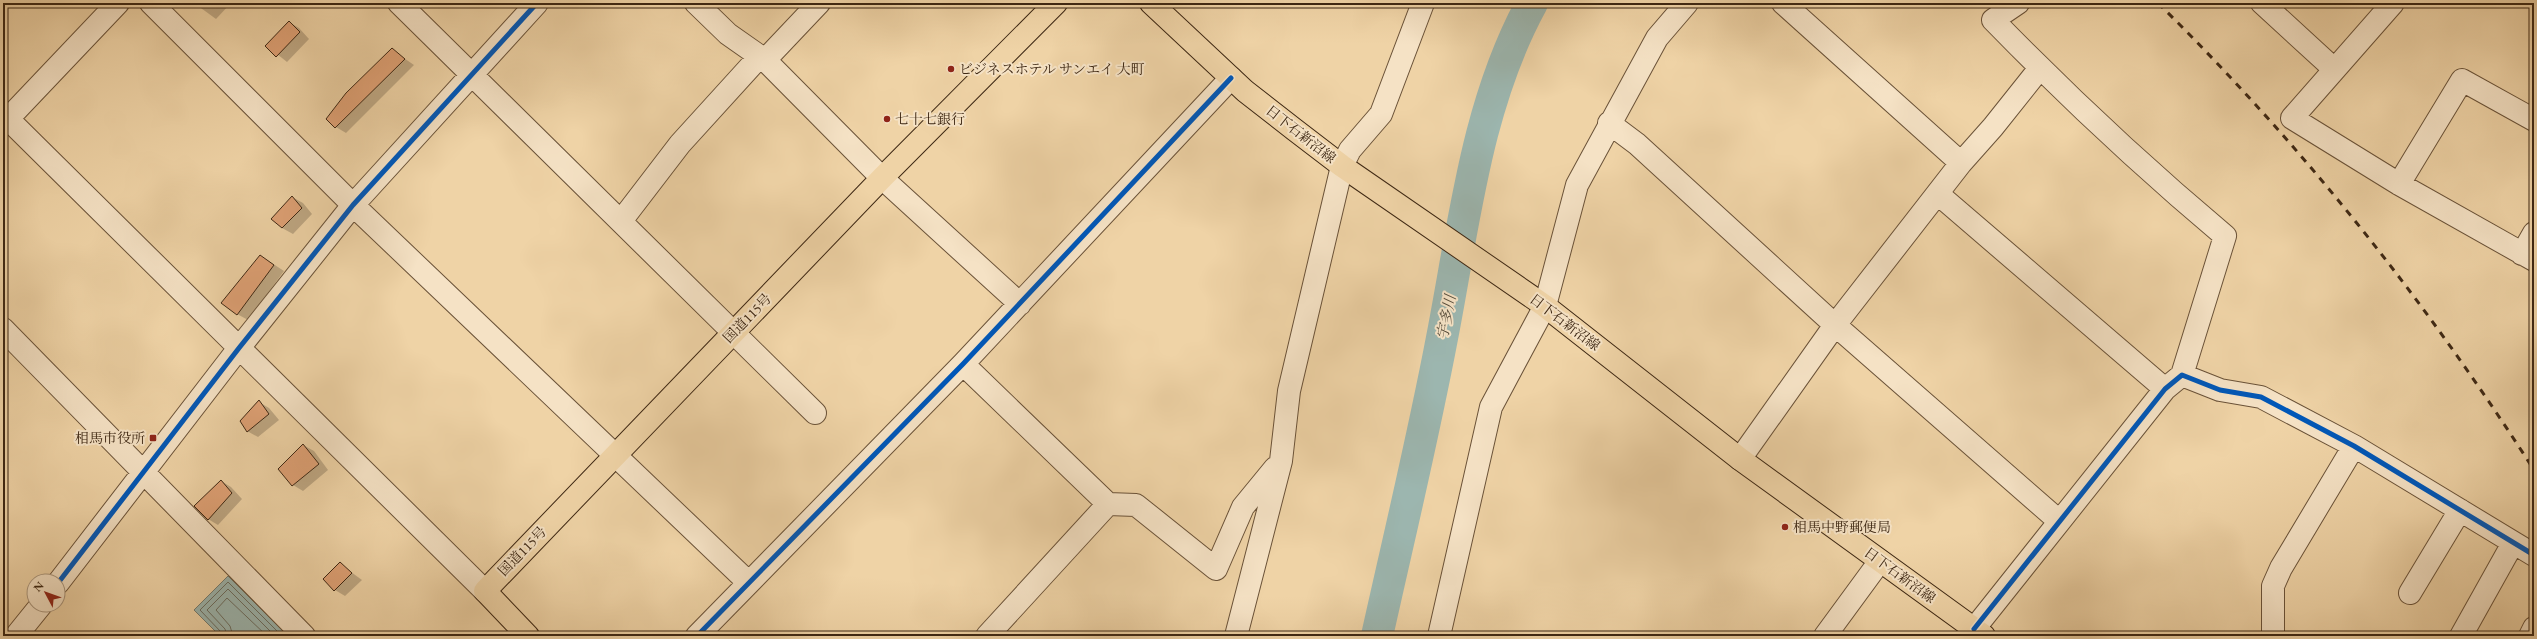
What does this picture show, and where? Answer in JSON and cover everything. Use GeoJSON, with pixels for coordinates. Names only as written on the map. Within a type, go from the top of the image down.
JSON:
{"type":"FeatureCollection","features":[{"type":"Feature","properties":{"kind":"main road","name":"国道115号"},"geometry":{"type":"LineString","coordinates":[[485,591],[614,455],[882,178],[1056,3]]}},
{"type":"Feature","properties":{"kind":"main road","name":"日下石新沼線"},"geometry":{"type":"LineString","coordinates":[[1151,3],[1231,78],[1346,169],[1525,291],[1740,458],[1979,632]]}},
{"type":"Feature","properties":{"kind":"main road"},"geometry":{"type":"LineString","coordinates":[[485,591],[528,636]]}},
{"type":"Feature","properties":{"kind":"street"},"geometry":{"type":"LineString","coordinates":[[118,3],[5,122],[239,348],[485,591]]}},
{"type":"Feature","properties":{"kind":"street"},"geometry":{"type":"LineString","coordinates":[[151,3],[352,206],[749,583]]}},
{"type":"Feature","properties":{"kind":"street"},"geometry":{"type":"LineString","coordinates":[[399,3],[816,413]]}},
{"type":"Feature","properties":{"kind":"street"},"geometry":{"type":"LineString","coordinates":[[66,573],[145,473],[239,348],[352,206],[537,3]]}},
{"type":"Feature","properties":{"kind":"street"},"geometry":{"type":"LineString","coordinates":[[696,3],[728,34],[763,58],[882,178],[1020,304]]}},
{"type":"Feature","properties":{"kind":"street"},"geometry":{"type":"LineString","coordinates":[[621,221],[680,144],[763,58],[820,3]]}},
{"type":"Feature","properties":{"kind":"street"},"geometry":{"type":"LineString","coordinates":[[1236,636],[1281,461],[1289,390],[1350,150],[1381,114],[1424,3]]}},
{"type":"Feature","properties":{"kind":"street"},"geometry":{"type":"LineString","coordinates":[[1439,636],[1491,407],[1545,306],[1577,185],[1609,123],[1657,38],[1687,3]]}},
{"type":"Feature","properties":{"kind":"street"},"geometry":{"type":"LineString","coordinates":[[1783,3],[1960,163]]}},
{"type":"Feature","properties":{"kind":"street"},"geometry":{"type":"LineString","coordinates":[[1979,632],[2059,521],[2165,389],[2182,375],[2225,236],[2151,173],[2040,68],[1994,20],[2018,3]]}},
{"type":"Feature","properties":{"kind":"street"},"geometry":{"type":"LineString","coordinates":[[2262,3],[2334,69]]}},
{"type":"Feature","properties":{"kind":"street"},"geometry":{"type":"LineString","coordinates":[[2393,3],[2292,118],[2399,184],[2528,257],[2534,233]]}},
{"type":"Feature","properties":{"kind":"street"},"geometry":{"type":"LineString","coordinates":[[1740,458],[1835,325],[1938,194],[1960,163],[1993,127],[2040,68]]}},
{"type":"Feature","properties":{"kind":"street"},"geometry":{"type":"LineString","coordinates":[[697,636],[963,364],[1231,78]]}},
{"type":"Feature","properties":{"kind":"street"},"geometry":{"type":"LineString","coordinates":[[2399,184],[2462,80],[2534,120]]}},
{"type":"Feature","properties":{"kind":"street"},"geometry":{"type":"LineString","coordinates":[[1609,123],[1637,144],[1835,325],[2059,521]]}},
{"type":"Feature","properties":{"kind":"street"},"geometry":{"type":"LineString","coordinates":[[1938,194],[2165,389]]}},
{"type":"Feature","properties":{"kind":"street"},"geometry":{"type":"LineString","coordinates":[[3,329],[304,636]]}},
{"type":"Feature","properties":{"kind":"street"},"geometry":{"type":"LineString","coordinates":[[963,364],[1108,504],[1136,505],[1216,569],[1244,507],[1281,461]]}},
{"type":"Feature","properties":{"kind":"street"},"geometry":{"type":"LineString","coordinates":[[2182,375],[2220,390],[2261,397],[2354,446],[2534,555]]}},
{"type":"Feature","properties":{"kind":"street"},"geometry":{"type":"LineString","coordinates":[[2274,636],[2273,586],[2281,568],[2354,446]]}},
{"type":"Feature","properties":{"kind":"street"},"geometry":{"type":"LineString","coordinates":[[987,636],[1108,504]]}},
{"type":"Feature","properties":{"kind":"street"},"geometry":{"type":"LineString","coordinates":[[2410,593],[2460,510]]}},
{"type":"Feature","properties":{"kind":"street"},"geometry":{"type":"LineString","coordinates":[[2461,636],[2513,543]]}},
{"type":"Feature","properties":{"kind":"street"},"geometry":{"type":"LineString","coordinates":[[1825,636],[1880,561]]}},
{"type":"Feature","properties":{"kind":"street"},"geometry":{"type":"LineString","coordinates":[[16,636],[35,613]]}},
{"type":"Feature","properties":{"kind":"street"},"geometry":{"type":"LineString","coordinates":[[2530,636],[2534,628]]}},
{"type":"Feature","properties":{"kind":"water"},"geometry":{"type":"Polygon","coordinates":[[[228,576],[288,636],[220,636],[194,610],[228,576]]]}},
{"type":"Feature","properties":{"kind":"building"},"geometry":{"type":"Polygon","coordinates":[[[289,21],[300,32],[276,57],[265,46],[289,21]]]}},
{"type":"Feature","properties":{"kind":"building"},"geometry":{"type":"Polygon","coordinates":[[[392,48],[405,59],[335,128],[326,119],[346,93],[392,48]]]}},
{"type":"Feature","properties":{"kind":"building"},"geometry":{"type":"Polygon","coordinates":[[[292,196],[302,208],[282,228],[271,219],[292,196]]]}},
{"type":"Feature","properties":{"kind":"building"},"geometry":{"type":"Polygon","coordinates":[[[260,255],[274,265],[237,315],[221,303],[260,255]]]}},
{"type":"Feature","properties":{"kind":"building"},"geometry":{"type":"Polygon","coordinates":[[[259,400],[269,414],[247,432],[240,421],[259,400]]]}},
{"type":"Feature","properties":{"kind":"building"},"geometry":{"type":"Polygon","coordinates":[[[303,444],[319,464],[292,486],[278,469],[303,444]]]}},
{"type":"Feature","properties":{"kind":"building"},"geometry":{"type":"Polygon","coordinates":[[[221,480],[232,493],[208,520],[194,506],[221,480]]]}},
{"type":"Feature","properties":{"kind":"building"},"geometry":{"type":"Polygon","coordinates":[[[340,562],[352,573],[334,591],[323,579],[340,562]]]}},
{"type":"Feature","properties":{"kind":"waterway","name":"宇多川"},"geometry":{"type":"LineString","coordinates":[[1377,636],[1427,413],[1474,166],[1497,82],[1513,42],[1532,3]]}},
{"type":"Feature","properties":{"kind":"railway"},"geometry":{"type":"LineString","coordinates":[[2158,3],[2262,112],[2312,168],[2359,226],[2450,345],[2534,470]]}},
{"type":"Feature","properties":{"kind":"cycle path"},"geometry":{"type":"LineString","coordinates":[[66,573],[239,348],[353,205],[537,3]]}},
{"type":"Feature","properties":{"kind":"cycle path"},"geometry":{"type":"LineString","coordinates":[[697,636],[963,364],[1231,78]]}},
{"type":"Feature","properties":{"kind":"cycle path"},"geometry":{"type":"LineString","coordinates":[[1974,629],[2165,389],[2182,375],[2220,390],[2261,397],[2354,446],[2534,555]]}},
{"type":"Feature","properties":{"kind":"place","name":"ビジネスホテル サンエイ 大町"},"geometry":{"type":"Point","coordinates":[951,69]}},
{"type":"Feature","properties":{"kind":"place","name":"七十七銀行"},"geometry":{"type":"Point","coordinates":[887,119]}},
{"type":"Feature","properties":{"kind":"place","name":"相馬市役所"},"geometry":{"type":"Point","coordinates":[153,438]}},
{"type":"Feature","properties":{"kind":"place","name":"相馬中野郵便局"},"geometry":{"type":"Point","coordinates":[1785,527]}}]}
